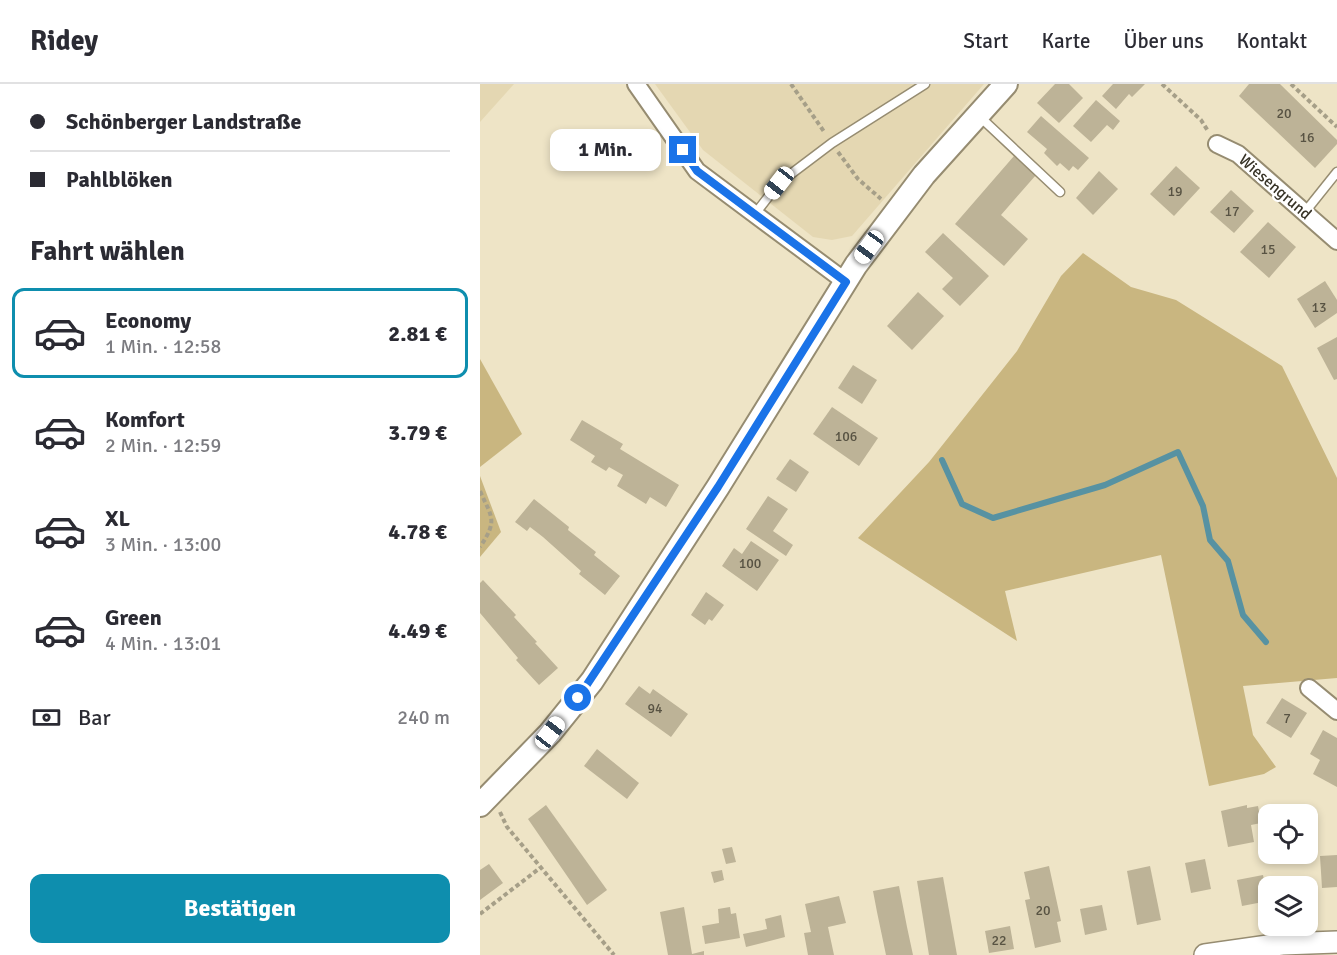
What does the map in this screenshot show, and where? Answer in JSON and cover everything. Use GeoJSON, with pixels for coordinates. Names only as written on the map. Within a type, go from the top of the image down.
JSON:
{"type":"FeatureCollection","features":[{"type":"Feature","properties":{"kind":"main road"},"geometry":{"type":"LineString","coordinates":[[486,800],[550,733],[592,681],[718,487],[846,282],[924,175],[1006,84]]}},
{"type":"Feature","properties":{"kind":"street"},"geometry":{"type":"LineString","coordinates":[[636,84],[697,171],[846,282]]}},
{"type":"Feature","properties":{"kind":"street","name":"Wiesengrund"},"geometry":{"type":"LineString","coordinates":[[1217,144],[1239,154],[1337,241]]}},
{"type":"Feature","properties":{"kind":"street"},"geometry":{"type":"LineString","coordinates":[[1309,688],[1337,711]]}},
{"type":"Feature","properties":{"kind":"street"},"geometry":{"type":"LineString","coordinates":[[1204,955],[1337,942]]}},
{"type":"Feature","properties":{"kind":"lane"},"geometry":{"type":"LineString","coordinates":[[755,214],[779,183],[832,143],[925,84]]}},
{"type":"Feature","properties":{"kind":"lane"},"geometry":{"type":"LineString","coordinates":[[979,115],[1060,192]]}},
{"type":"Feature","properties":{"kind":"lane"},"geometry":{"type":"LineString","coordinates":[[1305,212],[1337,172]]}},
{"type":"Feature","properties":{"kind":"path"},"geometry":{"type":"LineString","coordinates":[[1162,84],[1201,120],[1217,144]]}},
{"type":"Feature","properties":{"kind":"path"},"geometry":{"type":"LineString","coordinates":[[1291,84],[1337,127]]}},
{"type":"Feature","properties":{"kind":"path"},"geometry":{"type":"LineString","coordinates":[[480,491],[492,518],[492,529],[480,547]]}},
{"type":"Feature","properties":{"kind":"path"},"geometry":{"type":"LineString","coordinates":[[486,800],[614,955]]}},
{"type":"Feature","properties":{"kind":"path"},"geometry":{"type":"LineString","coordinates":[[480,914],[540,868]]}},
{"type":"Feature","properties":{"kind":"shaded area"},"geometry":{"type":"Polygon","coordinates":[[[480,84],[514,84],[480,122],[480,84]]]}},
{"type":"Feature","properties":{"kind":"shaded area"},"geometry":{"type":"Polygon","coordinates":[[[655,84],[984,84],[852,236],[832,240],[813,237],[703,150],[655,84]]]}},
{"type":"Feature","properties":{"kind":"shaded area"},"geometry":{"type":"Polygon","coordinates":[[[1083,253],[1131,287],[1176,300],[1282,366],[1337,478],[1337,678],[1243,686],[1253,735],[1276,767],[1264,774],[1209,786],[1161,555],[1005,591],[1017,641],[858,538],[929,462],[1017,351],[1061,276],[1083,253]]]}},
{"type":"Feature","properties":{"kind":"shaded area"},"geometry":{"type":"Polygon","coordinates":[[[480,359],[522,434],[480,467],[480,359]]]}},
{"type":"Feature","properties":{"kind":"shaded area"},"geometry":{"type":"Polygon","coordinates":[[[480,476],[501,532],[480,557],[480,476]]]}},
{"type":"Feature","properties":{"kind":"building"},"geometry":{"type":"Polygon","coordinates":[[[1055,84],[1069,84],[1083,98],[1059,123],[1037,103],[1055,84]]]}},
{"type":"Feature","properties":{"kind":"building"},"geometry":{"type":"Polygon","coordinates":[[[1113,84],[1145,84],[1132,97],[1129,94],[1116,109],[1102,96],[1113,84]]]}},
{"type":"Feature","properties":{"kind":"building"},"geometry":{"type":"Polygon","coordinates":[[[1249,84],[1280,84],[1337,140],[1337,144],[1315,168],[1239,96],[1249,84]]]}},
{"type":"Feature","properties":{"kind":"building"},"geometry":{"type":"Polygon","coordinates":[[[1096,100],[1120,121],[1113,130],[1107,125],[1091,142],[1073,126],[1096,100]]]}},
{"type":"Feature","properties":{"kind":"building"},"geometry":{"type":"Polygon","coordinates":[[[1041,116],[1089,158],[1078,170],[1073,166],[1069,171],[1060,163],[1057,166],[1044,153],[1047,149],[1027,132],[1041,116]]]}},
{"type":"Feature","properties":{"kind":"building"},"geometry":{"type":"Polygon","coordinates":[[[1014,156],[1036,175],[1001,215],[1028,239],[1004,266],[955,224],[1014,156]]]}},
{"type":"Feature","properties":{"kind":"building"},"geometry":{"type":"Polygon","coordinates":[[[1176,166],[1200,188],[1174,216],[1150,194],[1176,166]]]}},
{"type":"Feature","properties":{"kind":"building"},"geometry":{"type":"Polygon","coordinates":[[[1099,171],[1118,189],[1093,215],[1076,198],[1099,171]]]}},
{"type":"Feature","properties":{"kind":"building"},"geometry":{"type":"Polygon","coordinates":[[[1231,190],[1254,211],[1234,233],[1210,212],[1231,190]]]}},
{"type":"Feature","properties":{"kind":"building"},"geometry":{"type":"Polygon","coordinates":[[[1268,222],[1296,247],[1269,278],[1240,252],[1268,222]]]}},
{"type":"Feature","properties":{"kind":"building"},"geometry":{"type":"Polygon","coordinates":[[[943,233],[989,276],[960,306],[942,289],[953,278],[925,252],[943,233]]]}},
{"type":"Feature","properties":{"kind":"building"},"geometry":{"type":"Polygon","coordinates":[[[1325,281],[1337,300],[1337,313],[1315,328],[1297,299],[1325,281]]]}},
{"type":"Feature","properties":{"kind":"building"},"geometry":{"type":"Polygon","coordinates":[[[918,292],[944,316],[912,350],[887,326],[918,292]]]}},
{"type":"Feature","properties":{"kind":"building"},"geometry":{"type":"Polygon","coordinates":[[[1337,337],[1337,379],[1334,380],[1317,348],[1337,337]]]}},
{"type":"Feature","properties":{"kind":"building"},"geometry":{"type":"Polygon","coordinates":[[[853,365],[877,380],[862,404],[838,388],[853,365]]]}},
{"type":"Feature","properties":{"kind":"building"},"geometry":{"type":"Polygon","coordinates":[[[832,407],[878,438],[859,466],[813,434],[832,407]]]}},
{"type":"Feature","properties":{"kind":"building"},"geometry":{"type":"Polygon","coordinates":[[[582,420],[623,444],[620,449],[679,485],[666,507],[650,497],[646,504],[617,486],[623,475],[609,467],[606,471],[591,462],[595,456],[570,440],[582,420]]]}},
{"type":"Feature","properties":{"kind":"building"},"geometry":{"type":"Polygon","coordinates":[[[790,459],[809,472],[796,492],[776,479],[790,459]]]}},
{"type":"Feature","properties":{"kind":"building"},"geometry":{"type":"Polygon","coordinates":[[[768,496],[788,509],[773,531],[793,545],[786,556],[746,529],[768,496]]]}},
{"type":"Feature","properties":{"kind":"building"},"geometry":{"type":"Polygon","coordinates":[[[534,499],[569,527],[568,530],[596,552],[594,555],[620,576],[605,595],[579,574],[581,571],[543,537],[530,527],[527,531],[515,522],[534,499]]]}},
{"type":"Feature","properties":{"kind":"building"},"geometry":{"type":"Polygon","coordinates":[[[751,541],[779,560],[757,591],[722,566],[734,548],[742,554],[751,541]]]}},
{"type":"Feature","properties":{"kind":"building"},"geometry":{"type":"Polygon","coordinates":[[[483,580],[516,615],[514,617],[558,668],[539,685],[516,660],[518,658],[480,613],[480,583],[483,580]]]}},
{"type":"Feature","properties":{"kind":"building"},"geometry":{"type":"Polygon","coordinates":[[[706,592],[724,605],[712,621],[709,619],[705,625],[691,615],[706,592]]]}},
{"type":"Feature","properties":{"kind":"building"},"geometry":{"type":"Polygon","coordinates":[[[639,686],[650,694],[653,689],[688,714],[671,737],[625,704],[639,686]]]}},
{"type":"Feature","properties":{"kind":"building"},"geometry":{"type":"Polygon","coordinates":[[[1282,698],[1307,713],[1291,738],[1266,723],[1282,698]]]}},
{"type":"Feature","properties":{"kind":"building"},"geometry":{"type":"Polygon","coordinates":[[[1323,730],[1337,738],[1337,787],[1313,774],[1320,760],[1310,754],[1323,730]]]}},
{"type":"Feature","properties":{"kind":"building"},"geometry":{"type":"Polygon","coordinates":[[[597,749],[639,783],[627,799],[584,766],[597,749]]]}},
{"type":"Feature","properties":{"kind":"building"},"geometry":{"type":"Polygon","coordinates":[[[546,805],[607,890],[587,905],[528,819],[546,805]]]}},
{"type":"Feature","properties":{"kind":"building"},"geometry":{"type":"Polygon","coordinates":[[[1247,805],[1247,808],[1258,806],[1258,824],[1251,825],[1254,842],[1228,847],[1221,811],[1247,805]]]}},
{"type":"Feature","properties":{"kind":"building"},"geometry":{"type":"Polygon","coordinates":[[[732,847],[736,862],[726,864],[722,849],[732,847]]]}},
{"type":"Feature","properties":{"kind":"building"},"geometry":{"type":"Polygon","coordinates":[[[1337,855],[1337,887],[1322,888],[1320,856],[1337,855]]]}},
{"type":"Feature","properties":{"kind":"building"},"geometry":{"type":"Polygon","coordinates":[[[1205,859],[1211,889],[1191,893],[1185,863],[1205,859]]]}},
{"type":"Feature","properties":{"kind":"building"},"geometry":{"type":"Polygon","coordinates":[[[489,864],[503,883],[480,900],[480,870],[489,864]]]}},
{"type":"Feature","properties":{"kind":"building"},"geometry":{"type":"Polygon","coordinates":[[[1049,866],[1061,921],[1057,922],[1061,942],[1035,948],[1025,900],[1030,899],[1024,872],[1049,866]]]}},
{"type":"Feature","properties":{"kind":"building"},"geometry":{"type":"Polygon","coordinates":[[[1150,866],[1161,920],[1137,925],[1127,871],[1150,866]]]}},
{"type":"Feature","properties":{"kind":"building"},"geometry":{"type":"Polygon","coordinates":[[[722,870],[724,880],[714,883],[711,872],[722,870]]]}},
{"type":"Feature","properties":{"kind":"building"},"geometry":{"type":"Polygon","coordinates":[[[1263,875],[1258,876],[1258,903],[1242,906],[1237,880],[1263,875]]]}},
{"type":"Feature","properties":{"kind":"building"},"geometry":{"type":"Polygon","coordinates":[[[943,877],[957,955],[929,955],[917,881],[943,877]]]}},
{"type":"Feature","properties":{"kind":"building"},"geometry":{"type":"Polygon","coordinates":[[[899,886],[913,955],[886,955],[877,912],[873,891],[899,886]]]}},
{"type":"Feature","properties":{"kind":"building"},"geometry":{"type":"Polygon","coordinates":[[[839,896],[846,923],[828,927],[834,955],[808,955],[804,933],[811,932],[805,904],[839,896]]]}},
{"type":"Feature","properties":{"kind":"building"},"geometry":{"type":"Polygon","coordinates":[[[1102,905],[1107,930],[1085,935],[1080,909],[1102,905]]]}},
{"type":"Feature","properties":{"kind":"building"},"geometry":{"type":"Polygon","coordinates":[[[684,907],[692,954],[704,951],[704,955],[668,955],[660,912],[684,907]]]}},
{"type":"Feature","properties":{"kind":"building"},"geometry":{"type":"Polygon","coordinates":[[[730,907],[731,914],[736,913],[740,938],[705,944],[702,926],[719,923],[718,909],[730,907]]]}},
{"type":"Feature","properties":{"kind":"building"},"geometry":{"type":"Polygon","coordinates":[[[781,915],[785,937],[746,947],[743,934],[767,929],[765,919],[781,915]]]}},
{"type":"Feature","properties":{"kind":"building"},"geometry":{"type":"Polygon","coordinates":[[[1010,926],[1014,949],[989,953],[985,931],[1010,926]]]}},
{"type":"Feature","properties":{"kind":"waterway"},"geometry":{"type":"LineString","coordinates":[[942,460],[962,504],[993,518],[1105,485],[1178,452],[1203,506],[1210,540],[1228,561],[1243,615],[1266,642]]}},
{"type":"Feature","properties":{"kind":"route"},"geometry":{"type":"LineString","coordinates":[[578,698],[592,681],[718,487],[846,282],[697,171],[683,150]]}}]}
